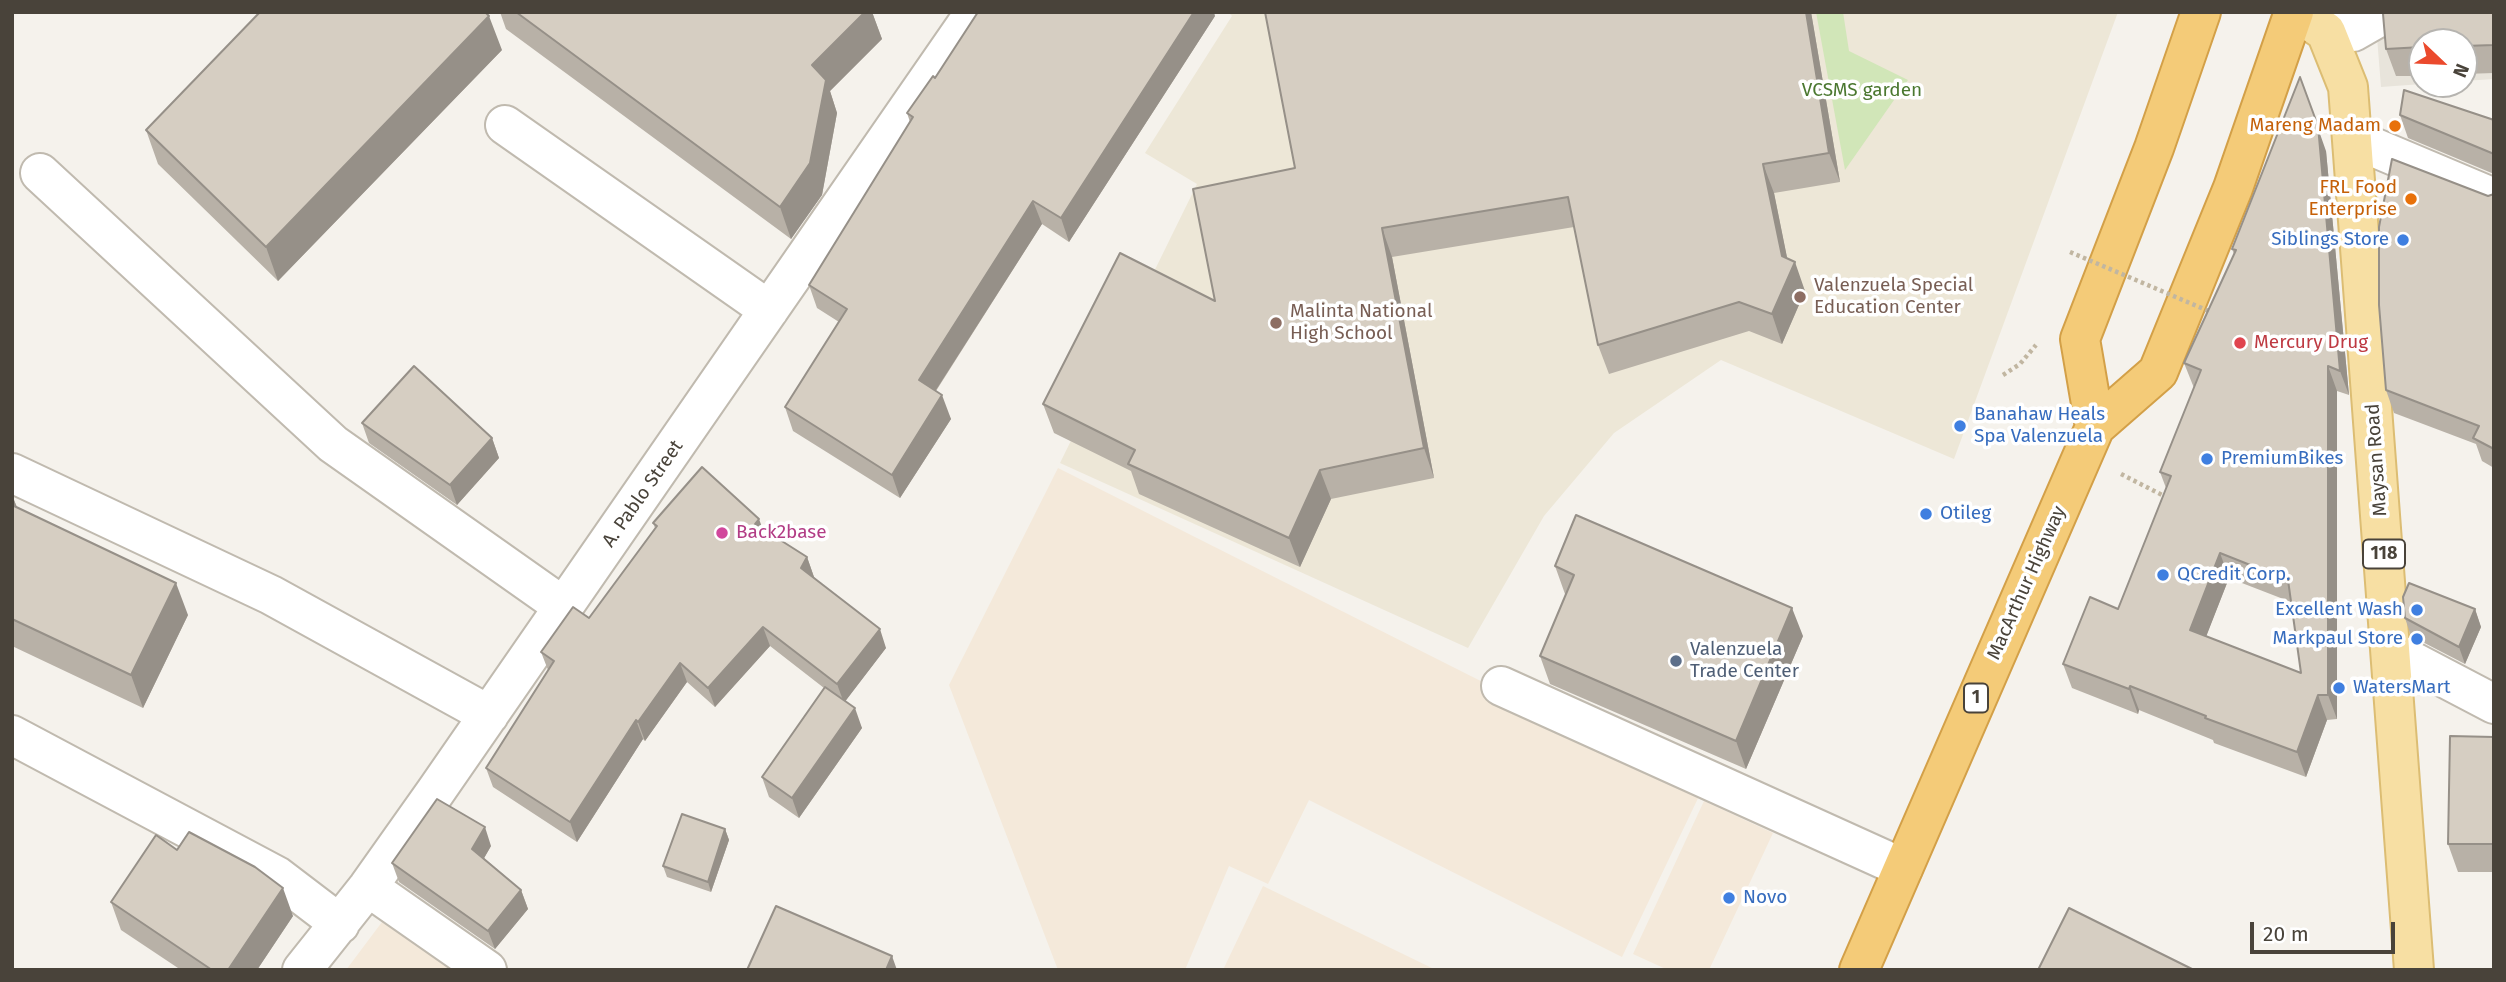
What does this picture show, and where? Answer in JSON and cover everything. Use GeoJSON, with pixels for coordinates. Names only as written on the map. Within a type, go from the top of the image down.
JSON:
{"type":"FeatureCollection","features":[{"type":"Feature","properties":{"kind":"highway"},"geometry":{"type":"LineString","coordinates":[[2089,440],[2080,339],[2154,148],[2201,12]]}},
{"type":"Feature","properties":{"kind":"highway","name":"MacArthur Highway"},"geometry":{"type":"LineString","coordinates":[[1859,970],[2089,440],[2158,372],[2232,188],[2306,19]]}},
{"type":"Feature","properties":{"kind":"main road","name":"Maysan Road"},"geometry":{"type":"LineString","coordinates":[[2306,19],[2348,87],[2354,139],[2414,970]]}},
{"type":"Feature","properties":{"kind":"street","name":"A. Pablo Street"},"geometry":{"type":"LineString","coordinates":[[302,970],[368,887],[489,715],[975,12]]}},
{"type":"Feature","properties":{"kind":"street"},"geometry":{"type":"LineString","coordinates":[[2306,19],[2353,32],[2388,12]]}},
{"type":"Feature","properties":{"kind":"street"},"geometry":{"type":"LineString","coordinates":[[505,125],[769,310]]}},
{"type":"Feature","properties":{"kind":"street"},"geometry":{"type":"LineString","coordinates":[[2354,139],[2494,198]]}},
{"type":"Feature","properties":{"kind":"street"},"geometry":{"type":"LineString","coordinates":[[40,173],[333,444],[564,607]]}},
{"type":"Feature","properties":{"kind":"street"},"geometry":{"type":"LineString","coordinates":[[12,473],[271,596],[489,715]]}},
{"type":"Feature","properties":{"kind":"street"},"geometry":{"type":"LineString","coordinates":[[2391,650],[2494,704]]}},
{"type":"Feature","properties":{"kind":"street"},"geometry":{"type":"LineString","coordinates":[[1501,686],[1903,868]]}},
{"type":"Feature","properties":{"kind":"street"},"geometry":{"type":"LineString","coordinates":[[12,735],[277,876],[340,924]]}},
{"type":"Feature","properties":{"kind":"street"},"geometry":{"type":"LineString","coordinates":[[368,887],[487,970]]}},
{"type":"Feature","properties":{"kind":"path"},"geometry":{"type":"LineString","coordinates":[[2070,252],[2219,315]]}},
{"type":"Feature","properties":{"kind":"path"},"geometry":{"type":"LineString","coordinates":[[2003,375],[2020,364],[2035,348]]}},
{"type":"Feature","properties":{"kind":"path"},"geometry":{"type":"LineString","coordinates":[[2089,440],[2173,501]]}},
{"type":"Feature","properties":{"kind":"shaded area"},"geometry":{"type":"Polygon","coordinates":[[[1228,12],[2118,12],[1954,459],[1721,360],[1614,433],[1544,516],[1468,648],[1060,463],[1197,184],[1145,153],[1232,16],[1228,12]]]}},
{"type":"Feature","properties":{"kind":"shaded area"},"geometry":{"type":"Polygon","coordinates":[[[2375,12],[2494,12],[2494,79],[2478,80],[2478,28],[2408,28],[2408,85],[2381,87],[2375,12]]]}},
{"type":"Feature","properties":{"kind":"shaded area"},"geometry":{"type":"Polygon","coordinates":[[[1058,468],[1701,792],[1622,957],[1309,800],[1268,884],[1229,866],[1185,970],[1058,970],[949,685],[1058,468]]]}},
{"type":"Feature","properties":{"kind":"shaded area"},"geometry":{"type":"Polygon","coordinates":[[[1704,801],[1773,833],[1709,970],[1668,970],[1633,954],[1704,801]]]}},
{"type":"Feature","properties":{"kind":"shaded area"},"geometry":{"type":"Polygon","coordinates":[[[1263,886],[1436,970],[1223,970],[1263,886]]]}},
{"type":"Feature","properties":{"kind":"shaded area"},"geometry":{"type":"Polygon","coordinates":[[[382,922],[453,970],[346,970],[382,922]]]}},
{"type":"Feature","properties":{"kind":"green space","name":"VCSMS garden"},"geometry":{"type":"Polygon","coordinates":[[[1816,12],[1843,12],[1849,51],[1908,80],[1845,170],[1816,12]]]}},
{"type":"Feature","properties":{"kind":"building"},"geometry":{"type":"Polygon","coordinates":[[[260,12],[485,12],[489,16],[266,247],[146,130],[260,12]]]}},
{"type":"Feature","properties":{"kind":"building"},"geometry":{"type":"Polygon","coordinates":[[[516,12],[865,12],[812,65],[826,80],[810,163],[780,207],[516,12]]]}},
{"type":"Feature","properties":{"kind":"building"},"geometry":{"type":"Polygon","coordinates":[[[978,12],[1194,12],[1061,218],[1033,201],[919,380],[942,395],[892,475],[785,407],[847,309],[809,285],[913,117],[907,113],[933,76],[935,78],[978,12]]]}},
{"type":"Feature","properties":{"kind":"building"},"geometry":{"type":"Polygon","coordinates":[[[1265,12],[1806,12],[1829,153],[1763,164],[1782,256],[1795,262],[1772,314],[1739,302],[1598,345],[1568,197],[1382,228],[1424,448],[1320,470],[1289,538],[1128,464],[1135,450],[1043,404],[1120,253],[1215,301],[1193,189],[1295,168],[1265,12]]]}},
{"type":"Feature","properties":{"kind":"building"},"geometry":{"type":"Polygon","coordinates":[[[2494,12],[2494,45],[2478,46],[2478,28],[2408,28],[2408,48],[2386,49],[2383,14],[2494,12]]]}},
{"type":"Feature","properties":{"kind":"building"},"geometry":{"type":"Polygon","coordinates":[[[2300,77],[2318,126],[2340,371],[2328,366],[2328,695],[2318,695],[2297,752],[2205,718],[2206,716],[2130,686],[2129,689],[2063,664],[2090,597],[2118,609],[2171,476],[2160,472],[2201,370],[2184,363],[2236,250],[2232,249],[2300,77]],[[2220,553],[2190,630],[2301,673],[2288,580],[2220,553]]]}},
{"type":"Feature","properties":{"kind":"building"},"geometry":{"type":"Polygon","coordinates":[[[2404,90],[2408,91],[2408,98],[2428,98],[2494,120],[2494,154],[2400,115],[2404,90]]]}},
{"type":"Feature","properties":{"kind":"building"},"geometry":{"type":"Polygon","coordinates":[[[2392,159],[2488,196],[2494,194],[2494,449],[2473,438],[2479,426],[2386,390],[2379,305],[2379,227],[2392,159]]]}},
{"type":"Feature","properties":{"kind":"building"},"geometry":{"type":"Polygon","coordinates":[[[414,366],[492,438],[450,485],[362,423],[414,366]]]}},
{"type":"Feature","properties":{"kind":"building"},"geometry":{"type":"Polygon","coordinates":[[[702,467],[759,519],[755,524],[807,557],[801,568],[880,629],[837,684],[763,627],[708,688],[680,663],[638,722],[636,720],[570,822],[486,768],[554,661],[541,652],[573,607],[589,618],[657,526],[653,523],[702,467]]]}},
{"type":"Feature","properties":{"kind":"building"},"geometry":{"type":"Polygon","coordinates":[[[12,505],[176,583],[131,675],[12,619],[12,505]]]}},
{"type":"Feature","properties":{"kind":"building","name":"Valenzuela Trade Center"},"geometry":{"type":"Polygon","coordinates":[[[1576,515],[1792,608],[1736,741],[1540,656],[1574,575],[1555,566],[1576,515]]]}},
{"type":"Feature","properties":{"kind":"building"},"geometry":{"type":"Polygon","coordinates":[[[2409,583],[2475,609],[2459,647],[2405,618],[2403,597],[2409,583]]]}},
{"type":"Feature","properties":{"kind":"building"},"geometry":{"type":"Polygon","coordinates":[[[825,687],[855,708],[792,798],[762,777],[825,687]]]}},
{"type":"Feature","properties":{"kind":"building"},"geometry":{"type":"Polygon","coordinates":[[[2450,736],[2494,737],[2494,844],[2448,844],[2450,736]]]}},
{"type":"Feature","properties":{"kind":"building"},"geometry":{"type":"Polygon","coordinates":[[[437,799],[485,827],[472,849],[521,890],[488,931],[392,863],[437,799]]]}},
{"type":"Feature","properties":{"kind":"building"},"geometry":{"type":"Polygon","coordinates":[[[682,814],[725,829],[708,882],[663,866],[682,814]]]}},
{"type":"Feature","properties":{"kind":"building"},"geometry":{"type":"Polygon","coordinates":[[[189,832],[255,867],[283,888],[228,970],[212,970],[111,902],[156,835],[177,850],[189,832]]]}},
{"type":"Feature","properties":{"kind":"building"},"geometry":{"type":"Polygon","coordinates":[[[776,906],[892,956],[886,970],[747,970],[776,906]]]}},
{"type":"Feature","properties":{"kind":"building"},"geometry":{"type":"Polygon","coordinates":[[[2069,908],[2194,970],[2038,970],[2069,908]]]}},
{"type":"Feature","properties":{"kind":"place","name":"Mareng Madam"},"geometry":{"type":"Point","coordinates":[2395,126]}},
{"type":"Feature","properties":{"kind":"place","name":"FRL Food Enterprise"},"geometry":{"type":"Point","coordinates":[2411,199]}},
{"type":"Feature","properties":{"kind":"place","name":"Siblings Store"},"geometry":{"type":"Point","coordinates":[2403,240]}},
{"type":"Feature","properties":{"kind":"place","name":"Valenzuela Special Education Center"},"geometry":{"type":"Point","coordinates":[1800,297]}},
{"type":"Feature","properties":{"kind":"place","name":"Malinta National High School"},"geometry":{"type":"Point","coordinates":[1276,323]}},
{"type":"Feature","properties":{"kind":"place","name":"Mercury Drug"},"geometry":{"type":"Point","coordinates":[2240,343]}},
{"type":"Feature","properties":{"kind":"place","name":"Banahaw Heals Spa Valenzuela"},"geometry":{"type":"Point","coordinates":[1960,426]}},
{"type":"Feature","properties":{"kind":"place","name":"PremiumBikes"},"geometry":{"type":"Point","coordinates":[2207,459]}},
{"type":"Feature","properties":{"kind":"place","name":"Otileg"},"geometry":{"type":"Point","coordinates":[1926,514]}},
{"type":"Feature","properties":{"kind":"place","name":"Back2base"},"geometry":{"type":"Point","coordinates":[722,533]}},
{"type":"Feature","properties":{"kind":"place","name":"QCredit Corp."},"geometry":{"type":"Point","coordinates":[2163,575]}},
{"type":"Feature","properties":{"kind":"place","name":"Excellent Wash"},"geometry":{"type":"Point","coordinates":[2417,610]}},
{"type":"Feature","properties":{"kind":"place","name":"Markpaul Store"},"geometry":{"type":"Point","coordinates":[2417,639]}},
{"type":"Feature","properties":{"kind":"place","name":"Valenzuela Trade Center"},"geometry":{"type":"Point","coordinates":[1676,661]}},
{"type":"Feature","properties":{"kind":"place","name":"WatersMart"},"geometry":{"type":"Point","coordinates":[2339,688]}},
{"type":"Feature","properties":{"kind":"place","name":"Novo"},"geometry":{"type":"Point","coordinates":[1729,898]}}]}
